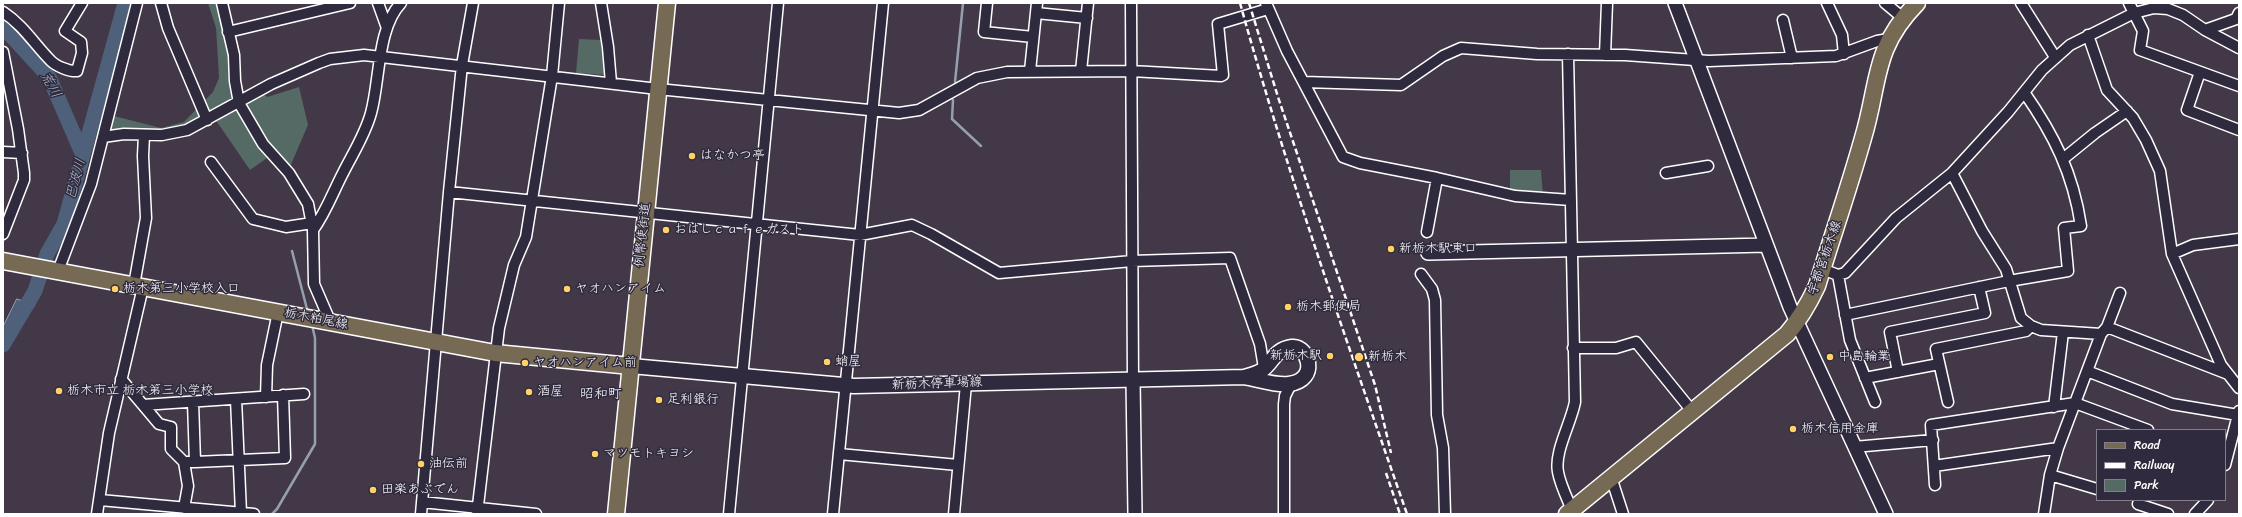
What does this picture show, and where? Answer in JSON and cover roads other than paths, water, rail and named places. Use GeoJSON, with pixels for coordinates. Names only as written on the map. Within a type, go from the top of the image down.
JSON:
{"type":"FeatureCollection","features":[{"type":"Feature","properties":{"kind":"main road","name":"例幣使街道"},"geometry":{"type":"LineString","coordinates":[[616,514],[667,3]]}},
{"type":"Feature","properties":{"kind":"main road","name":"宇都宮栃木線"},"geometry":{"type":"LineString","coordinates":[[1569,512],[1787,334],[1810,301],[1822,269],[1864,135],[1880,60],[1889,39],[1903,18],[1917,3]]}},
{"type":"Feature","properties":{"kind":"main road","name":"栃木粕尾線"},"geometry":{"type":"LineString","coordinates":[[3,261],[495,353],[631,366]]}},
{"type":"Feature","properties":{"kind":"main road"},"geometry":{"type":"LineString","coordinates":[[1298,347],[1304,353],[1308,373],[1301,381],[1292,384],[1244,377],[1256,373],[1264,368],[1276,353],[1298,347]]}},
{"type":"Feature","properties":{"kind":"main road","name":"新栃木停車場線"},"geometry":{"type":"LineString","coordinates":[[631,366],[845,386],[1244,377]]}},
{"type":"Feature","properties":{"kind":"street"},"geometry":{"type":"LineString","coordinates":[[3,12],[18,24],[52,62],[72,72],[77,71],[82,53],[81,42],[65,31],[82,3]]}},
{"type":"Feature","properties":{"kind":"street"},"geometry":{"type":"LineString","coordinates":[[56,270],[91,184],[137,3]]}},
{"type":"Feature","properties":{"kind":"street"},"geometry":{"type":"LineString","coordinates":[[161,3],[168,28],[207,120]]}},
{"type":"Feature","properties":{"kind":"street"},"geometry":{"type":"LineString","coordinates":[[222,3],[234,55],[235,81],[239,103],[264,144],[289,173],[308,204],[313,226],[314,284],[330,321]]}},
{"type":"Feature","properties":{"kind":"street"},"geometry":{"type":"LineString","coordinates":[[228,32],[350,3]]}},
{"type":"Feature","properties":{"kind":"street"},"geometry":{"type":"LineString","coordinates":[[378,3],[387,28]]}},
{"type":"Feature","properties":{"kind":"street"},"geometry":{"type":"LineString","coordinates":[[211,162],[253,219],[286,227],[313,226],[322,217],[342,174],[361,141],[372,108],[387,28],[401,3]]}},
{"type":"Feature","properties":{"kind":"street"},"geometry":{"type":"LineString","coordinates":[[421,514],[449,192],[462,65],[472,3]]}},
{"type":"Feature","properties":{"kind":"street"},"geometry":{"type":"LineString","coordinates":[[477,511],[499,328],[514,265],[526,237],[552,76],[559,3]]}},
{"type":"Feature","properties":{"kind":"street"},"geometry":{"type":"LineString","coordinates":[[601,3],[608,47],[611,83]]}},
{"type":"Feature","properties":{"kind":"street"},"geometry":{"type":"LineString","coordinates":[[728,514],[778,3]]}},
{"type":"Feature","properties":{"kind":"street"},"geometry":{"type":"LineString","coordinates":[[833,514],[883,3]]}},
{"type":"Feature","properties":{"kind":"street"},"geometry":{"type":"LineString","coordinates":[[987,3],[984,32],[1033,37]]}},
{"type":"Feature","properties":{"kind":"street"},"geometry":{"type":"LineString","coordinates":[[1082,71],[1088,3]]}},
{"type":"Feature","properties":{"kind":"street"},"geometry":{"type":"LineString","coordinates":[[1131,3],[1135,514]]}},
{"type":"Feature","properties":{"kind":"street"},"geometry":{"type":"LineString","coordinates":[[1605,55],[1607,3]]}},
{"type":"Feature","properties":{"kind":"street"},"geometry":{"type":"LineString","coordinates":[[1675,3],[1796,321],[1886,514]]}},
{"type":"Feature","properties":{"kind":"street"},"geometry":{"type":"LineString","coordinates":[[1827,3],[1842,35],[1844,54]]}},
{"type":"Feature","properties":{"kind":"street"},"geometry":{"type":"LineString","coordinates":[[1885,3],[1903,18]]}},
{"type":"Feature","properties":{"kind":"street"},"geometry":{"type":"LineString","coordinates":[[2022,3],[2055,57]]}},
{"type":"Feature","properties":{"kind":"street"},"geometry":{"type":"LineString","coordinates":[[2129,3],[2143,31],[2140,50],[2239,86]]}},
{"type":"Feature","properties":{"kind":"street"},"geometry":{"type":"LineString","coordinates":[[2237,3],[2239,8]]}},
{"type":"Feature","properties":{"kind":"street"},"geometry":{"type":"LineString","coordinates":[[1822,269],[1838,275],[1845,273],[1896,218],[1952,173],[2008,112],[2055,57],[2088,35],[2134,13],[2156,5],[2183,15],[2205,30],[2239,48]]}},
{"type":"Feature","properties":{"kind":"street"},"geometry":{"type":"LineString","coordinates":[[103,138],[124,134],[162,135],[187,130],[239,103],[271,84],[330,59],[364,55],[381,55],[658,89],[899,113],[918,110],[978,78],[996,74],[1030,71],[1131,71],[1224,75],[1218,24],[1267,6],[1304,82],[1339,141],[1340,154],[1348,160],[1516,196],[1571,200]]}},
{"type":"Feature","properties":{"kind":"street"},"geometry":{"type":"LineString","coordinates":[[1030,71],[1036,8],[1087,18]]}},
{"type":"Feature","properties":{"kind":"street"},"geometry":{"type":"LineString","coordinates":[[2205,30],[2236,19],[2239,13]]}},
{"type":"Feature","properties":{"kind":"street"},"geometry":{"type":"LineString","coordinates":[[1782,20],[1792,58]]}},
{"type":"Feature","properties":{"kind":"street"},"geometry":{"type":"LineString","coordinates":[[2088,35],[2108,90],[2127,111],[2146,140],[2160,172],[2172,254],[2221,365],[2239,388]]}},
{"type":"Feature","properties":{"kind":"street"},"geometry":{"type":"LineString","coordinates":[[1304,82],[1401,85],[1443,56],[1461,48],[1697,61],[1836,56],[1878,41],[1889,39]]}},
{"type":"Feature","properties":{"kind":"street"},"geometry":{"type":"LineString","coordinates":[[3,52],[22,153],[24,180],[3,234]]}},
{"type":"Feature","properties":{"kind":"street"},"geometry":{"type":"LineString","coordinates":[[1568,54],[1575,402],[1572,418],[1558,456],[1558,471],[1569,512]]}},
{"type":"Feature","properties":{"kind":"street"},"geometry":{"type":"LineString","coordinates":[[2200,72],[2187,110],[2239,130]]}},
{"type":"Feature","properties":{"kind":"street"},"geometry":{"type":"LineString","coordinates":[[1845,315],[2009,281],[2068,271],[2064,228],[2081,226],[2076,195],[2048,129],[2024,92]]}},
{"type":"Feature","properties":{"kind":"street"},"geometry":{"type":"LineString","coordinates":[[2062,159],[2095,133],[2127,111]]}},
{"type":"Feature","properties":{"kind":"street"},"geometry":{"type":"LineString","coordinates":[[97,514],[109,433],[121,379],[138,286],[146,218],[143,156],[144,135]]}},
{"type":"Feature","properties":{"kind":"street"},"geometry":{"type":"LineString","coordinates":[[3,152],[22,153]]}},
{"type":"Feature","properties":{"kind":"street"},"geometry":{"type":"LineString","coordinates":[[1666,173],[1708,166]]}},
{"type":"Feature","properties":{"kind":"street"},"geometry":{"type":"LineString","coordinates":[[1952,173],[1982,231],[2006,269],[2021,318],[2031,326],[2041,330],[2063,332],[2104,331],[2229,374]]}},
{"type":"Feature","properties":{"kind":"street"},"geometry":{"type":"LineString","coordinates":[[1427,232],[1437,178]]}},
{"type":"Feature","properties":{"kind":"street"},"geometry":{"type":"LineString","coordinates":[[449,192],[860,234],[912,225],[931,234],[999,273],[1132,261],[1230,258],[1260,344],[1264,368]]}},
{"type":"Feature","properties":{"kind":"street"},"geometry":{"type":"LineString","coordinates":[[2172,254],[2193,245],[2239,239]]}},
{"type":"Feature","properties":{"kind":"street"},"geometry":{"type":"LineString","coordinates":[[1428,253],[1766,245]]}},
{"type":"Feature","properties":{"kind":"street"},"geometry":{"type":"LineString","coordinates":[[1420,274],[1432,289],[1435,300],[1437,415],[1443,448],[1445,514]]}},
{"type":"Feature","properties":{"kind":"street"},"geometry":{"type":"LineString","coordinates":[[1838,275],[1850,340],[1875,402]]}},
{"type":"Feature","properties":{"kind":"street"},"geometry":{"type":"LineString","coordinates":[[1898,372],[1890,332],[1985,313],[1979,287]]}},
{"type":"Feature","properties":{"kind":"street"},"geometry":{"type":"LineString","coordinates":[[2044,514],[2050,475],[2058,448],[2087,371],[2120,293]]}},
{"type":"Feature","properties":{"kind":"street"},"geometry":{"type":"LineString","coordinates":[[266,396],[267,365],[278,312]]}},
{"type":"Feature","properties":{"kind":"street"},"geometry":{"type":"LineString","coordinates":[[1948,402],[1936,349],[2026,332],[2031,326]]}},
{"type":"Feature","properties":{"kind":"street"},"geometry":{"type":"LineString","coordinates":[[2054,407],[2063,332]]}},
{"type":"Feature","properties":{"kind":"street"},"geometry":{"type":"LineString","coordinates":[[1573,348],[1616,348],[1636,342],[1692,411]]}},
{"type":"Feature","properties":{"kind":"street"},"geometry":{"type":"LineString","coordinates":[[1260,344],[1265,350],[1276,353]]}},
{"type":"Feature","properties":{"kind":"street"},"geometry":{"type":"LineString","coordinates":[[1865,378],[1939,364]]}},
{"type":"Feature","properties":{"kind":"street"},"geometry":{"type":"LineString","coordinates":[[2087,371],[2172,404],[2239,413],[2236,437],[2226,460]]}},
{"type":"Feature","properties":{"kind":"street"},"geometry":{"type":"LineString","coordinates":[[121,379],[159,424],[170,428],[171,449],[189,462],[285,458],[283,395]]}},
{"type":"Feature","properties":{"kind":"street"},"geometry":{"type":"LineString","coordinates":[[1270,382],[1284,404]]}},
{"type":"Feature","properties":{"kind":"street"},"geometry":{"type":"LineString","coordinates":[[954,514],[966,384]]}},
{"type":"Feature","properties":{"kind":"street"},"geometry":{"type":"LineString","coordinates":[[1284,514],[1284,404],[1285,396],[1292,384]]}},
{"type":"Feature","properties":{"kind":"street"},"geometry":{"type":"LineString","coordinates":[[143,405],[304,394]]}},
{"type":"Feature","properties":{"kind":"street"},"geometry":{"type":"LineString","coordinates":[[236,399],[238,460],[236,513]]}},
{"type":"Feature","properties":{"kind":"street"},"geometry":{"type":"LineString","coordinates":[[184,508],[188,486],[193,402]]}},
{"type":"Feature","properties":{"kind":"street"},"geometry":{"type":"LineString","coordinates":[[1935,485],[1931,425],[2075,403],[2145,429]]}},
{"type":"Feature","properties":{"kind":"street"},"geometry":{"type":"LineString","coordinates":[[1854,447],[1933,440]]}},
{"type":"Feature","properties":{"kind":"street"},"geometry":{"type":"LineString","coordinates":[[1934,466],[2058,448]]}},
{"type":"Feature","properties":{"kind":"street"},"geometry":{"type":"LineString","coordinates":[[839,454],[958,465]]}},
{"type":"Feature","properties":{"kind":"street"},"geometry":{"type":"LineString","coordinates":[[2050,475],[2096,489]]}},
{"type":"Feature","properties":{"kind":"street"},"geometry":{"type":"LineString","coordinates":[[1611,477],[1623,514]]}},
{"type":"Feature","properties":{"kind":"street"},"geometry":{"type":"LineString","coordinates":[[100,500],[254,514]]}},
{"type":"Feature","properties":{"kind":"street"},"geometry":{"type":"LineString","coordinates":[[2140,501],[2138,504],[2168,514]]}},
{"type":"Feature","properties":{"kind":"street"},"geometry":{"type":"LineString","coordinates":[[2195,514],[2207,501]]}},
{"type":"Feature","properties":{"kind":"street"},"geometry":{"type":"LineString","coordinates":[[422,502],[477,511],[536,514]]}},
{"type":"Feature","properties":{"kind":"water"},"geometry":{"type":"Polygon","coordinates":[[[17,299],[35,305],[3,348],[3,327],[17,299]]]}},
{"type":"Feature","properties":{"kind":"waterway","name":"巴波川"},"geometry":{"type":"LineString","coordinates":[[3,345],[35,291],[47,254],[64,224],[125,3]]}},
{"type":"Feature","properties":{"kind":"waterway"},"geometry":{"type":"LineString","coordinates":[[955,82],[963,3]]}},
{"type":"Feature","properties":{"kind":"waterway","name":"荒川"},"geometry":{"type":"LineString","coordinates":[[3,27],[49,77],[82,153]]}},
{"type":"Feature","properties":{"kind":"waterway"},"geometry":{"type":"LineString","coordinates":[[953,100],[952,119],[981,146]]}},
{"type":"Feature","properties":{"kind":"waterway"},"geometry":{"type":"LineString","coordinates":[[292,251],[308,313]]}},
{"type":"Feature","properties":{"kind":"waterway"},"geometry":{"type":"LineString","coordinates":[[272,514],[277,509],[315,444],[315,338],[312,325]]}},
{"type":"Feature","properties":{"kind":"railway"},"geometry":{"type":"LineString","coordinates":[[1240,3],[1298,196],[1407,514]]}},
{"type":"Feature","properties":{"kind":"railway"},"geometry":{"type":"LineString","coordinates":[[1249,3],[1278,97],[1375,385],[1391,453]]}},
{"type":"Feature","properties":{"kind":"railway"},"geometry":{"type":"LineString","coordinates":[[1386,473],[1400,514]]}},
{"type":"Feature","properties":{"kind":"place","name":"はなかつ亭"},"geometry":{"type":"Point","coordinates":[692,156]}},
{"type":"Feature","properties":{"kind":"place","name":"おはしｃａｆｅガスト"},"geometry":{"type":"Point","coordinates":[666,230]}},
{"type":"Feature","properties":{"kind":"place","name":"新栃木駅東口"},"geometry":{"type":"Point","coordinates":[1391,249]}},
{"type":"Feature","properties":{"kind":"place","name":"栃木第三小学校入口"},"geometry":{"type":"Point","coordinates":[115,289]}},
{"type":"Feature","properties":{"kind":"place","name":"ヤオハンアイム"},"geometry":{"type":"Point","coordinates":[567,289]}},
{"type":"Feature","properties":{"kind":"place","name":"栃木郵便局"},"geometry":{"type":"Point","coordinates":[1288,307]}},
{"type":"Feature","properties":{"kind":"place","name":"新栃木駅"},"geometry":{"type":"Point","coordinates":[1330,356]}},
{"type":"Feature","properties":{"kind":"place","name":"新栃木"},"geometry":{"type":"Point","coordinates":[1359,357]}},
{"type":"Feature","properties":{"kind":"place","name":"中島輪業"},"geometry":{"type":"Point","coordinates":[1830,357]}},
{"type":"Feature","properties":{"kind":"place","name":"蛸屋"},"geometry":{"type":"Point","coordinates":[827,362]}},
{"type":"Feature","properties":{"kind":"place","name":"ヤオハンアイム前"},"geometry":{"type":"Point","coordinates":[525,363]}},
{"type":"Feature","properties":{"kind":"place","name":"栃木市立 栃木第三小学校"},"geometry":{"type":"Point","coordinates":[59,391]}},
{"type":"Feature","properties":{"kind":"place","name":"酒屋"},"geometry":{"type":"Point","coordinates":[529,392]}},
{"type":"Feature","properties":{"kind":"place","name":"足利銀行"},"geometry":{"type":"Point","coordinates":[659,400]}},
{"type":"Feature","properties":{"kind":"place","name":"栃木信用金庫"},"geometry":{"type":"Point","coordinates":[1793,429]}},
{"type":"Feature","properties":{"kind":"place","name":"マツモトキヨシ"},"geometry":{"type":"Point","coordinates":[595,454]}},
{"type":"Feature","properties":{"kind":"place","name":"油伝前"},"geometry":{"type":"Point","coordinates":[421,464]}},
{"type":"Feature","properties":{"kind":"place","name":"田楽あぶでん"},"geometry":{"type":"Point","coordinates":[373,490]}},
{"type":"Feature","properties":{"kind":"district","name":"昭和町"},"geometry":{"type":"Point","coordinates":[601,394]}}]}
